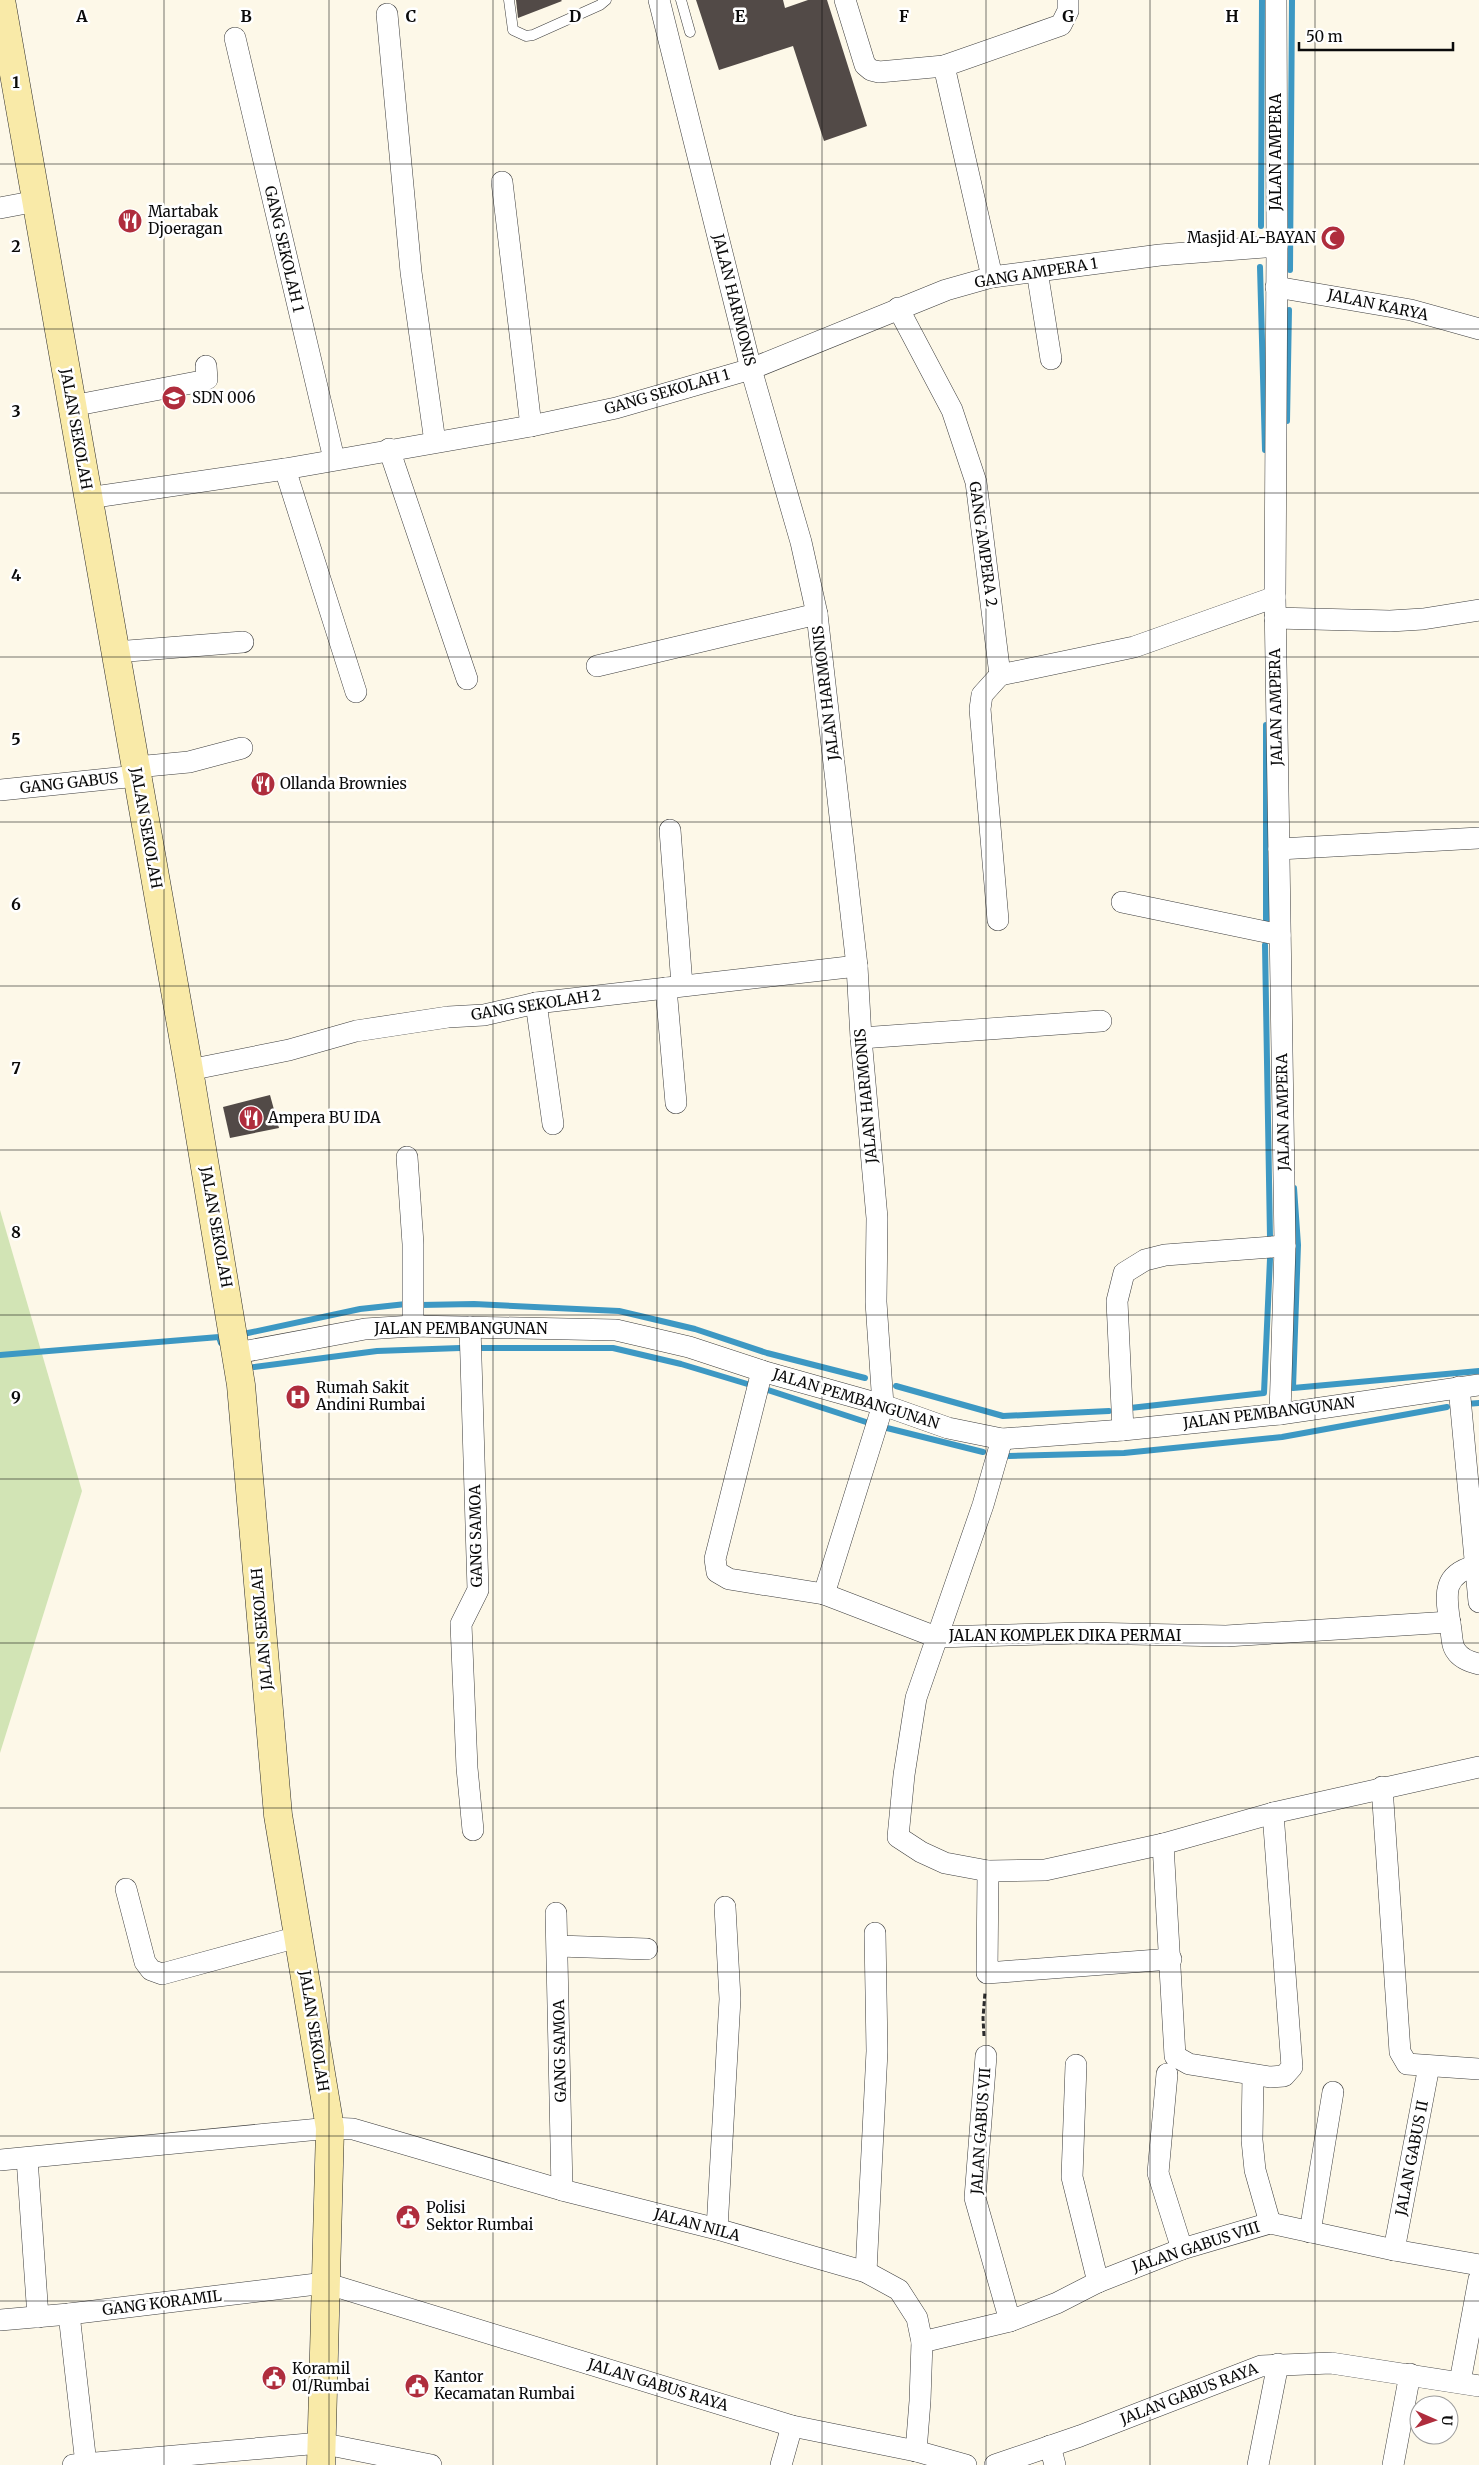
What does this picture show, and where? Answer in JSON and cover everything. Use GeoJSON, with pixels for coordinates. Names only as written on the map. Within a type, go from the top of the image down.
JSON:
{"type":"FeatureCollection","features":[{"type":"Feature","properties":{"kind":"street","name":"JALAN SEKOLAH"},"geometry":{"type":"LineString","coordinates":[[1,0],[237,1353],[278,1815],[330,2128],[321,2454]]}},
{"type":"Feature","properties":{"kind":"street","name":"JALAN HARMONIS"},"geometry":{"type":"LineString","coordinates":[[658,0],[751,369],[801,542],[817,614],[857,966],[861,1038],[877,1218],[876,1302],[882,1404]]}},
{"type":"Feature","properties":{"kind":"street"},"geometry":{"type":"LineString","coordinates":[[845,0],[861,56],[871,70],[879,72],[944,66],[1061,26],[1068,11],[1068,0]]}},
{"type":"Feature","properties":{"kind":"street","name":"JALAN AMPERA"},"geometry":{"type":"LineString","coordinates":[[1276,0],[1275,607],[1285,1246],[1280,1414]]}},
{"type":"Feature","properties":{"kind":"street"},"geometry":{"type":"LineString","coordinates":[[387,14],[411,272],[436,442]]}},
{"type":"Feature","properties":{"kind":"street","name":"GANG SEKOLAH 1"},"geometry":{"type":"LineString","coordinates":[[235,38],[334,459]]}},
{"type":"Feature","properties":{"kind":"street"},"geometry":{"type":"LineString","coordinates":[[944,66],[992,277]]}},
{"type":"Feature","properties":{"kind":"street"},"geometry":{"type":"LineString","coordinates":[[502,182],[531,426]]}},
{"type":"Feature","properties":{"kind":"street"},"geometry":{"type":"LineString","coordinates":[[0,208],[37,201]]}},
{"type":"Feature","properties":{"kind":"street","name":"GANG AMPERA 1"},"geometry":{"type":"LineString","coordinates":[[751,369],[898,308],[946,290],[992,277],[1160,255],[1277,246]]}},
{"type":"Feature","properties":{"kind":"street"},"geometry":{"type":"LineString","coordinates":[[1037,271],[1051,359]]}},
{"type":"Feature","properties":{"kind":"street","name":"JALAN KARYA"},"geometry":{"type":"LineString","coordinates":[[1276,287],[1411,310],[1479,329]]}},
{"type":"Feature","properties":{"kind":"street","name":"GANG AMPERA 2"},"geometry":{"type":"LineString","coordinates":[[898,308],[952,410],[976,482],[1000,676]]}},
{"type":"Feature","properties":{"kind":"street"},"geometry":{"type":"LineString","coordinates":[[72,406],[202,381],[207,379],[206,366]]}},
{"type":"Feature","properties":{"kind":"street","name":"GANG SEKOLAH 1"},"geometry":{"type":"LineString","coordinates":[[88,498],[285,468],[531,426],[616,408],[751,369]]}},
{"type":"Feature","properties":{"kind":"street"},"geometry":{"type":"LineString","coordinates":[[389,449],[467,679]]}},
{"type":"Feature","properties":{"kind":"street"},"geometry":{"type":"LineString","coordinates":[[285,468],[356,692]]}},
{"type":"Feature","properties":{"kind":"street"},"geometry":{"type":"LineString","coordinates":[[998,920],[980,709],[982,695],[1000,676],[1134,647],[1275,607],[1390,621],[1423,619],[1479,610]]}},
{"type":"Feature","properties":{"kind":"street"},"geometry":{"type":"LineString","coordinates":[[597,666],[817,614]]}},
{"type":"Feature","properties":{"kind":"street"},"geometry":{"type":"LineString","coordinates":[[115,652],[243,642]]}},
{"type":"Feature","properties":{"kind":"street","name":"GANG GABUS"},"geometry":{"type":"LineString","coordinates":[[0,790],[136,772],[189,762],[242,748]]}},
{"type":"Feature","properties":{"kind":"street"},"geometry":{"type":"LineString","coordinates":[[670,830],[676,1103]]}},
{"type":"Feature","properties":{"kind":"street"},"geometry":{"type":"LineString","coordinates":[[1279,849],[1479,838]]}},
{"type":"Feature","properties":{"kind":"street"},"geometry":{"type":"LineString","coordinates":[[1122,902],[1280,935]]}},
{"type":"Feature","properties":{"kind":"street","name":"GANG SEKOLAH 2"},"geometry":{"type":"LineString","coordinates":[[189,1070],[289,1050],[356,1031],[448,1017],[484,1016],[536,1003],[857,966]]}},
{"type":"Feature","properties":{"kind":"street"},"geometry":{"type":"LineString","coordinates":[[536,1003],[553,1124]]}},
{"type":"Feature","properties":{"kind":"street"},"geometry":{"type":"LineString","coordinates":[[861,1038],[1101,1021]]}},
{"type":"Feature","properties":{"kind":"street"},"geometry":{"type":"LineString","coordinates":[[407,1157],[413,1244],[414,1326]]}},
{"type":"Feature","properties":{"kind":"street"},"geometry":{"type":"LineString","coordinates":[[1123,1430],[1118,1300],[1124,1273],[1145,1260],[1165,1255],[1285,1246]]}},
{"type":"Feature","properties":{"kind":"street","name":"JALAN PEMBANGUNAN"},"geometry":{"type":"LineString","coordinates":[[237,1353],[365,1329],[414,1326],[616,1330],[689,1347],[762,1371],[882,1404],[948,1428],[1002,1439],[1123,1430],[1280,1414],[1469,1386]]}},
{"type":"Feature","properties":{"kind":"street","name":"GANG SAMOA"},"geometry":{"type":"LineString","coordinates":[[470,1327],[478,1590],[462,1624],[467,1768],[473,1830]]}},
{"type":"Feature","properties":{"kind":"street","name":"JALAN KOMPLEK DIKA PERMAI"},"geometry":{"type":"LineString","coordinates":[[762,1371],[715,1559],[717,1572],[729,1579],[824,1594],[936,1636],[1084,1634],[1226,1636],[1450,1622]]}},
{"type":"Feature","properties":{"kind":"street"},"geometry":{"type":"LineString","coordinates":[[1469,1386],[1475,1566],[1479,1602]]}},
{"type":"Feature","properties":{"kind":"street"},"geometry":{"type":"LineString","coordinates":[[824,1594],[882,1404]]}},
{"type":"Feature","properties":{"kind":"street"},"geometry":{"type":"LineString","coordinates":[[1002,1439],[983,1506],[936,1636],[916,1698],[904,1774],[898,1837],[921,1852],[945,1863],[988,1871],[1045,1870],[1163,1844],[1273,1813],[1479,1767]]}},
{"type":"Feature","properties":{"kind":"street"},"geometry":{"type":"LineString","coordinates":[[1475,1566],[1462,1569],[1452,1577],[1446,1594],[1454,1649],[1462,1658],[1479,1664]]}},
{"type":"Feature","properties":{"kind":"street"},"geometry":{"type":"LineString","coordinates":[[1382,1788],[1400,2052],[1407,2064],[1479,2069]]}},
{"type":"Feature","properties":{"kind":"street"},"geometry":{"type":"LineString","coordinates":[[1163,1844],[1175,2056],[1189,2064],[1253,2075],[1284,2076],[1292,2068],[1273,1813]]}},
{"type":"Feature","properties":{"kind":"street"},"geometry":{"type":"LineString","coordinates":[[988,1871],[987,1973],[1171,1959]]}},
{"type":"Feature","properties":{"kind":"street"},"geometry":{"type":"LineString","coordinates":[[126,1889],[145,1962],[156,1973],[162,1974],[298,1937]]}},
{"type":"Feature","properties":{"kind":"street"},"geometry":{"type":"LineString","coordinates":[[717,2229],[730,1999],[725,1907]]}},
{"type":"Feature","properties":{"kind":"street","name":"GANG SAMOA"},"geometry":{"type":"LineString","coordinates":[[556,1912],[562,2190]]}},
{"type":"Feature","properties":{"kind":"street"},"geometry":{"type":"LineString","coordinates":[[866,2272],[877,2051],[875,1933]]}},
{"type":"Feature","properties":{"kind":"street"},"geometry":{"type":"LineString","coordinates":[[558,1946],[648,1949]]}},
{"type":"Feature","properties":{"kind":"street","name":"JALAN GABUS VII"},"geometry":{"type":"LineString","coordinates":[[986,2056],[975,2198],[1010,2321]]}},
{"type":"Feature","properties":{"kind":"street"},"geometry":{"type":"LineString","coordinates":[[1076,2065],[1072,2177],[1098,2282]]}},
{"type":"Feature","properties":{"kind":"street","name":"JALAN GABUS II"},"geometry":{"type":"LineString","coordinates":[[1394,2250],[1429,2066]]}},
{"type":"Feature","properties":{"kind":"street"},"geometry":{"type":"LineString","coordinates":[[1166,2074],[1158,2173],[1182,2249]]}},
{"type":"Feature","properties":{"kind":"street"},"geometry":{"type":"LineString","coordinates":[[1253,2075],[1252,2140],[1255,2170],[1270,2223]]}},
{"type":"Feature","properties":{"kind":"street"},"geometry":{"type":"LineString","coordinates":[[1310,2232],[1333,2092]]}},
{"type":"Feature","properties":{"kind":"street","name":"JALAN NILA"},"geometry":{"type":"LineString","coordinates":[[0,2160],[330,2128],[361,2130],[562,2190],[717,2229],[866,2272],[899,2290],[917,2318],[922,2342],[916,2451]]}},
{"type":"Feature","properties":{"kind":"street"},"geometry":{"type":"LineString","coordinates":[[27,2158],[38,2317]]}},
{"type":"Feature","properties":{"kind":"street","name":"JALAN GABUS VIII"},"geometry":{"type":"LineString","coordinates":[[922,2342],[1010,2321],[1057,2303],[1098,2282],[1182,2249],[1270,2223],[1479,2266]]}},
{"type":"Feature","properties":{"kind":"street"},"geometry":{"type":"LineString","coordinates":[[1469,2384],[1479,2280]]}},
{"type":"Feature","properties":{"kind":"street","name":"GANG KORAMIL"},"geometry":{"type":"LineString","coordinates":[[0,2320],[69,2314],[325,2283]]}},
{"type":"Feature","properties":{"kind":"street","name":"JALAN GABUS RAYA"},"geometry":{"type":"LineString","coordinates":[[325,2283],[792,2426],[916,2451],[959,2465],[966,2465]]}},
{"type":"Feature","properties":{"kind":"street"},"geometry":{"type":"LineString","coordinates":[[69,2314],[80,2464],[321,2454],[431,2465]]}},
{"type":"Feature","properties":{"kind":"street","name":"JALAN GABUS RAYA"},"geometry":{"type":"LineString","coordinates":[[995,2465],[1052,2456],[1261,2366],[1331,2363],[1469,2384]]}},
{"type":"Feature","properties":{"kind":"street"},"geometry":{"type":"LineString","coordinates":[[1258,2465],[1278,2364]]}},
{"type":"Feature","properties":{"kind":"street"},"geometry":{"type":"LineString","coordinates":[[1393,2465],[1410,2374]]}},
{"type":"Feature","properties":{"kind":"street"},"geometry":{"type":"LineString","coordinates":[[781,2465],[792,2426]]}},
{"type":"Feature","properties":{"kind":"lane"},"geometry":{"type":"LineString","coordinates":[[510,0],[513,30],[526,36],[533,35],[600,5],[606,0]]}},
{"type":"Feature","properties":{"kind":"lane"},"geometry":{"type":"LineString","coordinates":[[681,0],[690,32]]}},
{"type":"Feature","properties":{"kind":"path"},"geometry":{"type":"LineString","coordinates":[[986,2056],[983,2018],[987,1973]]}},
{"type":"Feature","properties":{"kind":"green space"},"geometry":{"type":"Polygon","coordinates":[[[0,1210],[82,1491],[0,1753],[0,1210]]]}},
{"type":"Feature","properties":{"kind":"building"},"geometry":{"type":"Polygon","coordinates":[[[516,0],[561,0],[562,1],[518,18],[516,0]]]}},
{"type":"Feature","properties":{"kind":"building"},"geometry":{"type":"Polygon","coordinates":[[[696,0],[783,0],[785,8],[808,0],[827,0],[867,126],[824,141],[793,46],[719,70],[696,0]]]}},
{"type":"Feature","properties":{"kind":"building","name":"Ampera BU IDA"},"geometry":{"type":"Polygon","coordinates":[[[270,1095],[279,1128],[230,1138],[223,1107],[270,1095]]]}},
{"type":"Feature","properties":{"kind":"waterway"},"geometry":{"type":"LineString","coordinates":[[1261,226],[1262,0]]}},
{"type":"Feature","properties":{"kind":"waterway"},"geometry":{"type":"LineString","coordinates":[[1290,270],[1292,0]]}},
{"type":"Feature","properties":{"kind":"waterway"},"geometry":{"type":"LineString","coordinates":[[1260,267],[1265,450]]}},
{"type":"Feature","properties":{"kind":"waterway"},"geometry":{"type":"LineString","coordinates":[[1287,421],[1289,310]]}},
{"type":"Feature","properties":{"kind":"waterway"},"geometry":{"type":"LineString","coordinates":[[1266,725],[1266,924]]}},
{"type":"Feature","properties":{"kind":"waterway"},"geometry":{"type":"LineString","coordinates":[[1265,945],[1270,1237]]}},
{"type":"Feature","properties":{"kind":"waterway"},"geometry":{"type":"LineString","coordinates":[[1294,1188],[1298,1245],[1293,1388],[1479,1371]]}},
{"type":"Feature","properties":{"kind":"waterway"},"geometry":{"type":"LineString","coordinates":[[1130,1408],[1264,1393],[1270,1259]]}},
{"type":"Feature","properties":{"kind":"waterway"},"geometry":{"type":"LineString","coordinates":[[248,1333],[360,1309],[406,1304]]}},
{"type":"Feature","properties":{"kind":"waterway"},"geometry":{"type":"LineString","coordinates":[[420,1305],[474,1304],[619,1311],[695,1329],[767,1353],[865,1378]]}},
{"type":"Feature","properties":{"kind":"waterway"},"geometry":{"type":"LineString","coordinates":[[0,1355],[219,1337],[221,1343]]}},
{"type":"Feature","properties":{"kind":"waterway"},"geometry":{"type":"LineString","coordinates":[[254,1367],[377,1351],[460,1348]]}},
{"type":"Feature","properties":{"kind":"waterway"},"geometry":{"type":"LineString","coordinates":[[479,1348],[613,1348],[681,1364],[754,1386]]}},
{"type":"Feature","properties":{"kind":"waterway"},"geometry":{"type":"LineString","coordinates":[[896,1386],[1003,1416],[1109,1411]]}},
{"type":"Feature","properties":{"kind":"waterway"},"geometry":{"type":"LineString","coordinates":[[762,1388],[869,1423]]}},
{"type":"Feature","properties":{"kind":"waterway"},"geometry":{"type":"LineString","coordinates":[[1466,1404],[1479,1403]]}},
{"type":"Feature","properties":{"kind":"waterway"},"geometry":{"type":"LineString","coordinates":[[1009,1456],[1124,1453],[1282,1437],[1447,1407]]}},
{"type":"Feature","properties":{"kind":"waterway"},"geometry":{"type":"LineString","coordinates":[[887,1428],[983,1452]]}},
{"type":"Feature","properties":{"kind":"place","name":"Martabak Djoeragan"},"geometry":{"type":"Point","coordinates":[130,221]}},
{"type":"Feature","properties":{"kind":"place","name":"Masjid AL-BAYAN"},"geometry":{"type":"Point","coordinates":[1333,238]}},
{"type":"Feature","properties":{"kind":"place","name":"SDN 006"},"geometry":{"type":"Point","coordinates":[174,398]}},
{"type":"Feature","properties":{"kind":"place","name":"Ollanda Brownies"},"geometry":{"type":"Point","coordinates":[263,784]}},
{"type":"Feature","properties":{"kind":"place","name":"Ampera BU IDA"},"geometry":{"type":"Point","coordinates":[251,1118]}},
{"type":"Feature","properties":{"kind":"place","name":"Rumah Sakit Andini Rumbai"},"geometry":{"type":"Point","coordinates":[298,1397]}},
{"type":"Feature","properties":{"kind":"place","name":"Polisi Sektor Rumbai"},"geometry":{"type":"Point","coordinates":[408,2217]}},
{"type":"Feature","properties":{"kind":"place","name":"Koramil 01/Rumbai"},"geometry":{"type":"Point","coordinates":[274,2378]}},
{"type":"Feature","properties":{"kind":"place","name":"Kantor Kecamatan Rumbai"},"geometry":{"type":"Point","coordinates":[417,2386]}}]}
